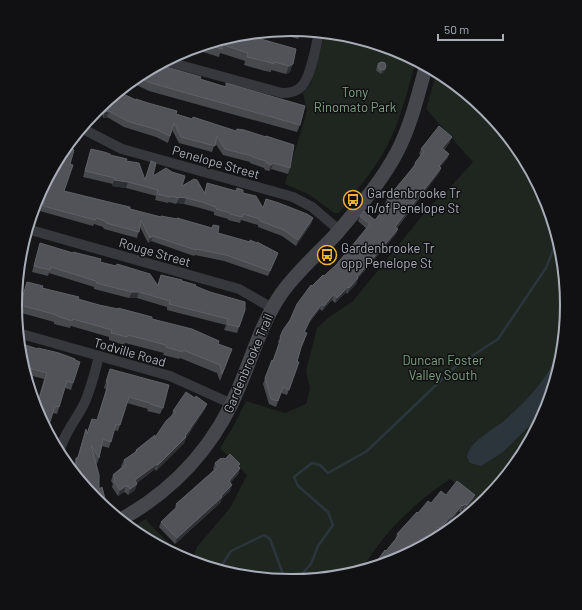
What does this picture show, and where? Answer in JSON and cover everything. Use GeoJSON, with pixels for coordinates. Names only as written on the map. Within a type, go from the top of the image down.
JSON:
{"type":"FeatureCollection","features":[{"type":"Feature","properties":{"kind":"street"},"geometry":{"type":"LineString","coordinates":[[173,63],[282,93],[293,92],[302,86],[308,76],[318,38]]}},
{"type":"Feature","properties":{"kind":"street","name":"Gardenbrooke Trail"},"geometry":{"type":"LineString","coordinates":[[126,517],[161,494],[193,464],[215,434],[232,404],[264,321],[272,308],[292,279],[339,230],[374,187],[397,152],[408,126],[424,71]]}},
{"type":"Feature","properties":{"kind":"street","name":"Penelope Street"},"geometry":{"type":"LineString","coordinates":[[87,131],[122,149],[293,197],[312,208],[339,230]]}},
{"type":"Feature","properties":{"kind":"street","name":"Rouge Street"},"geometry":{"type":"LineString","coordinates":[[32,231],[239,289],[272,308]]}},
{"type":"Feature","properties":{"kind":"street","name":"Todville Road"},"geometry":{"type":"LineString","coordinates":[[24,335],[170,376],[232,404]]}},
{"type":"Feature","properties":{"kind":"street"},"geometry":{"type":"LineString","coordinates":[[62,445],[89,393],[100,356]]}},
{"type":"Feature","properties":{"kind":"green space","name":"Tony Rinomato Park"},"geometry":{"type":"Polygon","coordinates":[[[323,38],[361,45],[394,56],[414,66],[400,115],[383,154],[339,213],[334,213],[310,195],[285,184],[307,111],[303,93],[311,83],[323,38]]]}},
{"type":"Feature","properties":{"kind":"green space","name":"Duncan Foster Valley South"},"geometry":{"type":"Polygon","coordinates":[[[435,78],[455,92],[481,115],[504,141],[524,171],[540,202],[551,235],[558,270],[560,305],[558,340],[551,375],[546,391],[540,408],[524,440],[504,469],[475,500],[450,479],[424,498],[400,520],[379,544],[366,563],[326,572],[291,574],[256,572],[239,569],[193,556],[197,547],[230,508],[247,475],[220,448],[233,427],[246,401],[285,413],[306,404],[310,389],[306,371],[317,328],[328,318],[353,301],[431,205],[443,195],[473,162],[426,109],[435,78]]]}},
{"type":"Feature","properties":{"kind":"green space"},"geometry":{"type":"Polygon","coordinates":[[[146,519],[171,545],[156,538],[136,525],[146,519]]]}},
{"type":"Feature","properties":{"kind":"shaded area"},"geometry":{"type":"Polygon","coordinates":[[[555,357],[546,391],[533,422],[503,452],[481,466],[470,463],[467,457],[472,446],[518,408],[536,388],[550,368],[555,357]]]}},
{"type":"Feature","properties":{"kind":"building"},"geometry":{"type":"Polygon","coordinates":[[[257,38],[296,49],[293,64],[289,66],[247,57],[248,53],[223,45],[222,49],[215,47],[239,41],[257,38]]]}},
{"type":"Feature","properties":{"kind":"building"},"geometry":{"type":"Polygon","coordinates":[[[380,62],[384,62],[386,66],[384,70],[380,70],[378,68],[378,64],[380,62]]]}},
{"type":"Feature","properties":{"kind":"building"},"geometry":{"type":"Polygon","coordinates":[[[166,67],[201,77],[200,79],[226,87],[226,83],[305,106],[300,125],[144,80],[166,67]]]}},
{"type":"Feature","properties":{"kind":"building"},"geometry":{"type":"Polygon","coordinates":[[[124,94],[136,100],[177,111],[176,114],[192,119],[193,117],[236,131],[237,129],[244,130],[266,136],[294,145],[290,168],[274,163],[271,165],[266,161],[252,156],[225,149],[217,136],[215,146],[181,137],[174,123],[170,136],[158,130],[127,121],[109,111],[105,112],[124,94]]]}},
{"type":"Feature","properties":{"kind":"building"},"geometry":{"type":"Polygon","coordinates":[[[439,126],[452,137],[442,148],[449,154],[439,166],[441,168],[395,227],[398,229],[357,277],[358,278],[337,298],[334,294],[324,306],[322,304],[311,318],[304,332],[307,333],[301,347],[297,362],[299,362],[289,390],[283,387],[278,401],[271,399],[265,378],[272,360],[273,361],[283,330],[290,320],[297,304],[311,285],[312,286],[336,265],[370,224],[360,216],[364,211],[375,220],[390,201],[387,199],[416,164],[415,163],[424,151],[421,149],[439,126]]]}},
{"type":"Feature","properties":{"kind":"building"},"geometry":{"type":"Polygon","coordinates":[[[72,149],[74,150],[70,164],[73,165],[64,191],[130,207],[130,209],[161,217],[177,218],[212,228],[213,225],[219,226],[218,233],[250,242],[250,240],[257,242],[278,253],[270,271],[226,255],[196,250],[153,236],[150,238],[141,220],[139,232],[106,223],[105,221],[96,218],[95,220],[43,206],[47,193],[58,170],[72,149]]]}},
{"type":"Feature","properties":{"kind":"building"},"geometry":{"type":"Polygon","coordinates":[[[91,149],[127,159],[126,161],[139,163],[145,180],[151,161],[156,163],[153,176],[166,168],[172,172],[185,176],[182,186],[194,179],[197,180],[205,194],[207,183],[236,191],[237,188],[243,190],[243,193],[256,196],[263,208],[266,199],[307,214],[313,218],[298,240],[284,230],[260,221],[260,219],[243,214],[242,217],[230,214],[231,213],[216,209],[216,207],[186,198],[157,194],[158,190],[114,180],[115,178],[85,171],[91,149]]]}},
{"type":"Feature","properties":{"kind":"building"},"geometry":{"type":"Polygon","coordinates":[[[40,243],[73,253],[101,259],[100,262],[116,266],[117,264],[150,274],[158,286],[161,275],[182,280],[210,292],[245,302],[245,310],[239,327],[227,324],[228,319],[169,304],[170,301],[139,292],[132,292],[96,283],[96,281],[51,267],[50,270],[34,266],[40,243]]]}},
{"type":"Feature","properties":{"kind":"building"},"geometry":{"type":"Polygon","coordinates":[[[27,282],[43,286],[42,288],[79,297],[78,299],[99,305],[118,308],[152,317],[152,319],[192,329],[219,341],[218,344],[232,349],[222,374],[220,365],[183,350],[182,352],[166,347],[166,345],[128,335],[127,337],[111,333],[112,330],[73,319],[72,321],[57,315],[22,306],[22,297],[27,282]]]}},
{"type":"Feature","properties":{"kind":"building"},"geometry":{"type":"Polygon","coordinates":[[[25,345],[59,353],[80,362],[73,383],[67,381],[59,407],[55,406],[50,423],[39,400],[47,373],[29,368],[25,345]]]}},
{"type":"Feature","properties":{"kind":"building"},"geometry":{"type":"Polygon","coordinates":[[[110,369],[169,385],[163,408],[129,397],[120,425],[116,424],[111,442],[103,439],[99,458],[91,445],[99,475],[99,489],[102,487],[105,499],[76,467],[76,458],[78,458],[86,429],[87,434],[92,419],[97,420],[107,388],[108,382],[106,382],[110,369]]]}},
{"type":"Feature","properties":{"kind":"building"},"geometry":{"type":"Polygon","coordinates":[[[186,392],[195,398],[196,396],[207,404],[185,436],[186,437],[158,465],[157,464],[135,480],[137,484],[130,489],[126,486],[120,490],[114,481],[115,478],[113,475],[126,464],[124,460],[155,435],[154,439],[166,421],[176,412],[173,411],[186,392]]]}},
{"type":"Feature","properties":{"kind":"building"},"geometry":{"type":"Polygon","coordinates":[[[230,454],[240,464],[238,466],[240,468],[229,481],[232,485],[221,496],[222,497],[177,538],[161,522],[178,506],[176,504],[218,467],[215,463],[221,458],[225,459],[230,454]]]}},
{"type":"Feature","properties":{"kind":"building"},"geometry":{"type":"Polygon","coordinates":[[[457,481],[475,495],[467,505],[462,505],[440,529],[438,527],[433,533],[425,538],[394,554],[378,560],[399,535],[397,534],[428,501],[431,503],[441,491],[446,495],[457,481]]]}},
{"type":"Feature","properties":{"kind":"waterway"},"geometry":{"type":"LineString","coordinates":[[302,573],[311,564],[318,546],[333,525],[328,512],[298,486],[294,477],[312,463],[320,465],[328,473],[367,451],[455,367],[498,339],[546,268],[554,248]]}},
{"type":"Feature","properties":{"kind":"waterway"},"geometry":{"type":"LineString","coordinates":[[222,565],[231,551],[264,535],[270,539],[283,574]]}},
{"type":"Feature","properties":{"kind":"place","name":"Gardenbrooke Tr n/of Penelope St"},"geometry":{"type":"Point","coordinates":[353,200]}},
{"type":"Feature","properties":{"kind":"place","name":"Gardenbrooke Tr opp Penelope St"},"geometry":{"type":"Point","coordinates":[327,255]}}]}
